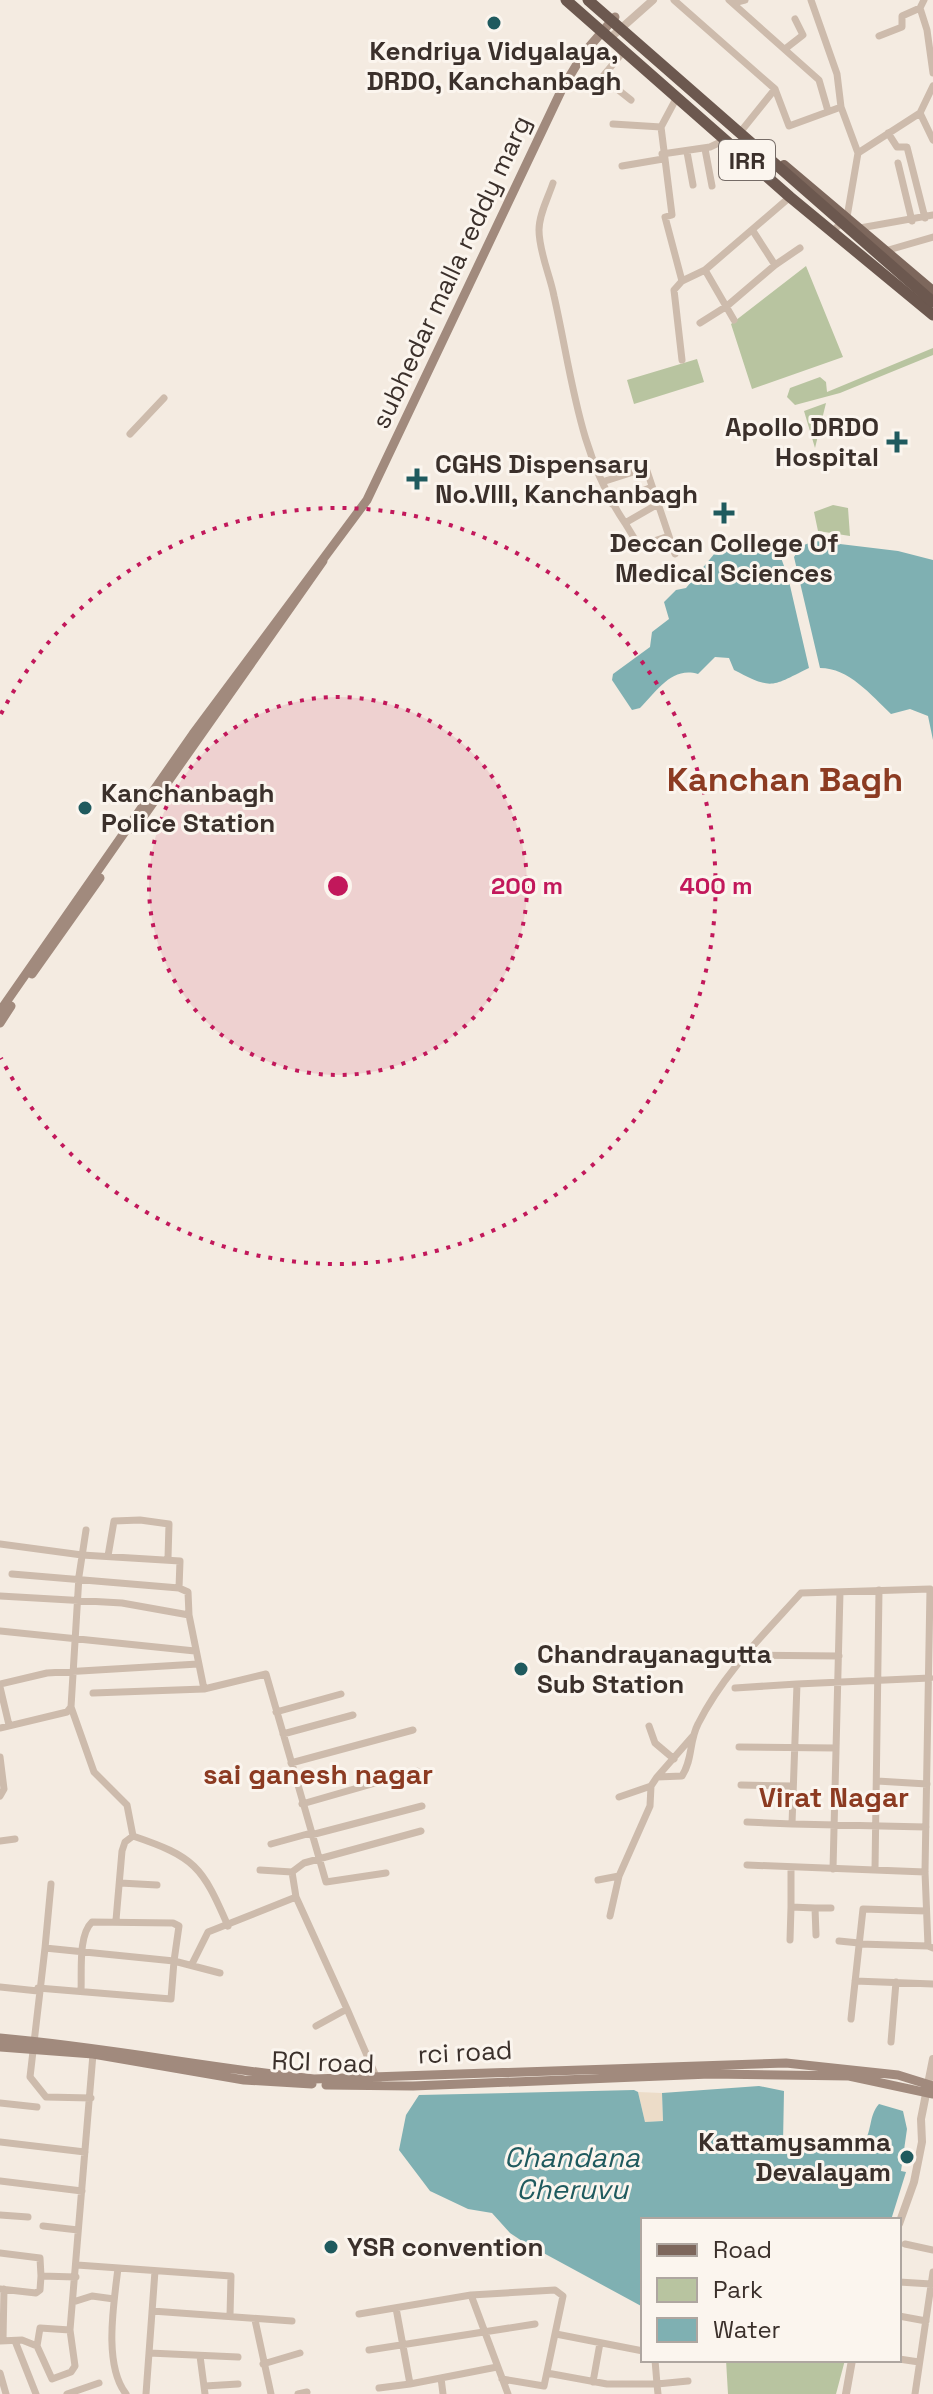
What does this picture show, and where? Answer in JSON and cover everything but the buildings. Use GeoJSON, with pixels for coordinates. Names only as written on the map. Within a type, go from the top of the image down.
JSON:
{"type":"FeatureCollection","features":[{"type":"Feature","properties":{"kind":"highway","name":"IRR"},"geometry":{"type":"LineString","coordinates":[[566,0],[790,197],[933,315]]}},
{"type":"Feature","properties":{"kind":"highway"},"geometry":{"type":"LineString","coordinates":[[588,0],[933,302]]}},
{"type":"Feature","properties":{"kind":"main road","name":"IRR"},"geometry":{"type":"LineString","coordinates":[[596,0],[742,130],[933,291]]}},
{"type":"Feature","properties":{"kind":"main road","name":"subhedar malla reddy marg"},"geometry":{"type":"LineString","coordinates":[[0,1011],[56,926],[367,500],[562,89],[605,35],[615,17]]}},
{"type":"Feature","properties":{"kind":"main road","name":"subhedar malla reddy marg"},"geometry":{"type":"LineString","coordinates":[[0,1023],[316,577],[330,547]]}},
{"type":"Feature","properties":{"kind":"main road","name":"rci road"},"geometry":{"type":"LineString","coordinates":[[0,2038],[35,2045],[95,2047],[250,2073],[379,2082]]}},
{"type":"Feature","properties":{"kind":"main road","name":"RCI road"},"geometry":{"type":"LineString","coordinates":[[0,2047],[35,2045],[268,2083],[710,2074],[849,2076],[930,2089]]}},
{"type":"Feature","properties":{"kind":"street"},"geometry":{"type":"LineString","coordinates":[[605,35],[624,26],[653,0]]}},
{"type":"Feature","properties":{"kind":"street"},"geometry":{"type":"LineString","coordinates":[[674,0],[775,89],[789,126],[841,107]]}},
{"type":"Feature","properties":{"kind":"street"},"geometry":{"type":"LineString","coordinates":[[731,2],[745,0]]}},
{"type":"Feature","properties":{"kind":"street"},"geometry":{"type":"LineString","coordinates":[[811,0],[837,74],[841,107],[858,153],[847,217],[833,231]]}},
{"type":"Feature","properties":{"kind":"street"},"geometry":{"type":"LineString","coordinates":[[731,2],[819,80],[828,111]]}},
{"type":"Feature","properties":{"kind":"street"},"geometry":{"type":"LineString","coordinates":[[879,36],[902,27],[902,16],[922,4],[933,73]]}},
{"type":"Feature","properties":{"kind":"street"},"geometry":{"type":"LineString","coordinates":[[795,19],[803,35]]}},
{"type":"Feature","properties":{"kind":"street"},"geometry":{"type":"LineString","coordinates":[[785,49],[820,27]]}},
{"type":"Feature","properties":{"kind":"street"},"geometry":{"type":"LineString","coordinates":[[623,52],[600,79],[631,100]]}},
{"type":"Feature","properties":{"kind":"street"},"geometry":{"type":"LineString","coordinates":[[858,153],[920,113],[933,86]]}},
{"type":"Feature","properties":{"kind":"street"},"geometry":{"type":"LineString","coordinates":[[742,130],[775,89]]}},
{"type":"Feature","properties":{"kind":"street"},"geometry":{"type":"LineString","coordinates":[[677,97],[661,127],[672,215],[665,217],[682,281]]}},
{"type":"Feature","properties":{"kind":"street"},"geometry":{"type":"LineString","coordinates":[[920,113],[933,140]]}},
{"type":"Feature","properties":{"kind":"street"},"geometry":{"type":"LineString","coordinates":[[613,124],[661,127]]}},
{"type":"Feature","properties":{"kind":"street"},"geometry":{"type":"LineString","coordinates":[[860,228],[929,216],[907,147],[897,147],[888,133]]}},
{"type":"Feature","properties":{"kind":"street"},"geometry":{"type":"LineString","coordinates":[[622,166],[705,149],[725,140]]}},
{"type":"Feature","properties":{"kind":"street"},"geometry":{"type":"LineString","coordinates":[[705,149],[712,186]]}},
{"type":"Feature","properties":{"kind":"street"},"geometry":{"type":"LineString","coordinates":[[687,152],[693,185]]}},
{"type":"Feature","properties":{"kind":"street"},"geometry":{"type":"LineString","coordinates":[[898,163],[912,221]]}},
{"type":"Feature","properties":{"kind":"street"},"geometry":{"type":"LineString","coordinates":[[553,183],[540,219],[539,238],[576,411],[612,504],[639,546],[669,536]]}},
{"type":"Feature","properties":{"kind":"street"},"geometry":{"type":"LineString","coordinates":[[682,360],[674,290],[682,281],[705,270],[790,197]]}},
{"type":"Feature","properties":{"kind":"street"},"geometry":{"type":"LineString","coordinates":[[753,231],[775,265]]}},
{"type":"Feature","properties":{"kind":"street"},"geometry":{"type":"LineString","coordinates":[[885,251],[933,237]]}},
{"type":"Feature","properties":{"kind":"street"},"geometry":{"type":"LineString","coordinates":[[700,323],[727,306],[800,248]]}},
{"type":"Feature","properties":{"kind":"street"},"geometry":{"type":"LineString","coordinates":[[705,270],[734,320]]}},
{"type":"Feature","properties":{"kind":"street"},"geometry":{"type":"LineString","coordinates":[[130,434],[164,398]]}},
{"type":"Feature","properties":{"kind":"street"},"geometry":{"type":"LineString","coordinates":[[602,482],[646,468],[675,554]]}},
{"type":"Feature","properties":{"kind":"street"},"geometry":{"type":"LineString","coordinates":[[612,504],[652,487]]}},
{"type":"Feature","properties":{"kind":"street"},"geometry":{"type":"LineString","coordinates":[[625,523],[658,504]]}},
{"type":"Feature","properties":{"kind":"street"},"geometry":{"type":"LineString","coordinates":[[108,1556],[114,1521],[140,1520],[169,1524],[168,1558]]}},
{"type":"Feature","properties":{"kind":"street"},"geometry":{"type":"LineString","coordinates":[[86,1530],[79,1581],[71,1707],[94,1772],[127,1805],[134,1827],[133,1836],[125,1842],[122,1851],[116,1920]]}},
{"type":"Feature","properties":{"kind":"street"},"geometry":{"type":"LineString","coordinates":[[0,1544],[82,1555],[168,1558],[181,1563],[179,1588]]}},
{"type":"Feature","properties":{"kind":"street"},"geometry":{"type":"LineString","coordinates":[[12,1574],[187,1590],[195,1651],[204,1689]]}},
{"type":"Feature","properties":{"kind":"street"},"geometry":{"type":"LineString","coordinates":[[610,1916],[619,1876],[650,1806],[651,1786],[692,1737],[727,1675],[801,1593],[930,1589],[925,1872],[931,1947],[839,1941]]}},
{"type":"Feature","properties":{"kind":"street"},"geometry":{"type":"LineString","coordinates":[[875,1870],[879,1590]]}},
{"type":"Feature","properties":{"kind":"street"},"geometry":{"type":"LineString","coordinates":[[833,1869],[840,1592]]}},
{"type":"Feature","properties":{"kind":"street"},"geometry":{"type":"LineString","coordinates":[[0,1596],[80,1601],[189,1615]]}},
{"type":"Feature","properties":{"kind":"street"},"geometry":{"type":"LineString","coordinates":[[0,1631],[195,1651]]}},
{"type":"Feature","properties":{"kind":"street"},"geometry":{"type":"LineString","coordinates":[[745,1655],[839,1656]]}},
{"type":"Feature","properties":{"kind":"street"},"geometry":{"type":"LineString","coordinates":[[71,1707],[67,1712],[4,1726],[0,1686],[47,1673],[198,1664]]}},
{"type":"Feature","properties":{"kind":"street"},"geometry":{"type":"LineString","coordinates":[[93,1693],[204,1689],[266,1674],[311,1834],[330,1884],[386,1873]]}},
{"type":"Feature","properties":{"kind":"street"},"geometry":{"type":"LineString","coordinates":[[735,1688],[879,1678],[930,1678]]}},
{"type":"Feature","properties":{"kind":"street"},"geometry":{"type":"LineString","coordinates":[[792,1824],[797,1684]]}},
{"type":"Feature","properties":{"kind":"street"},"geometry":{"type":"LineString","coordinates":[[276,1712],[341,1694]]}},
{"type":"Feature","properties":{"kind":"street"},"geometry":{"type":"LineString","coordinates":[[283,1734],[353,1715]]}},
{"type":"Feature","properties":{"kind":"street"},"geometry":{"type":"LineString","coordinates":[[649,1726],[655,1743],[674,1759]]}},
{"type":"Feature","properties":{"kind":"street"},"geometry":{"type":"LineString","coordinates":[[291,1763],[413,1730]]}},
{"type":"Feature","properties":{"kind":"street"},"geometry":{"type":"LineString","coordinates":[[657,1777],[682,1776],[690,1764],[692,1737]]}},
{"type":"Feature","properties":{"kind":"street"},"geometry":{"type":"LineString","coordinates":[[739,1747],[836,1748]]}},
{"type":"Feature","properties":{"kind":"street"},"geometry":{"type":"LineString","coordinates":[[0,1757],[4,1789],[0,1796]]}},
{"type":"Feature","properties":{"kind":"street"},"geometry":{"type":"LineString","coordinates":[[302,1804],[417,1771]]}},
{"type":"Feature","properties":{"kind":"street"},"geometry":{"type":"LineString","coordinates":[[877,1781],[927,1784]]}},
{"type":"Feature","properties":{"kind":"street"},"geometry":{"type":"LineString","coordinates":[[741,1785],[792,1786]]}},
{"type":"Feature","properties":{"kind":"street"},"geometry":{"type":"LineString","coordinates":[[619,1797],[651,1786]]}},
{"type":"Feature","properties":{"kind":"street"},"geometry":{"type":"LineString","coordinates":[[271,1844],[422,1806]]}},
{"type":"Feature","properties":{"kind":"street"},"geometry":{"type":"LineString","coordinates":[[747,1822],[926,1827]]}},
{"type":"Feature","properties":{"kind":"street"},"geometry":{"type":"LineString","coordinates":[[260,1870],[292,1872],[304,1863],[421,1831]]}},
{"type":"Feature","properties":{"kind":"street"},"geometry":{"type":"LineString","coordinates":[[133,1836],[176,1851],[190,1861],[211,1888],[228,1926]]}},
{"type":"Feature","properties":{"kind":"street"},"geometry":{"type":"LineString","coordinates":[[0,1841],[15,1839]]}},
{"type":"Feature","properties":{"kind":"street"},"geometry":{"type":"LineString","coordinates":[[747,1865],[925,1872]]}},
{"type":"Feature","properties":{"kind":"street"},"geometry":{"type":"LineString","coordinates":[[790,1940],[791,1868]]}},
{"type":"Feature","properties":{"kind":"street"},"geometry":{"type":"LineString","coordinates":[[292,1872],[296,1897],[379,2082]]}},
{"type":"Feature","properties":{"kind":"street"},"geometry":{"type":"LineString","coordinates":[[598,1880],[619,1876]]}},
{"type":"Feature","properties":{"kind":"street"},"geometry":{"type":"LineString","coordinates":[[120,1883],[157,1885]]}},
{"type":"Feature","properties":{"kind":"street"},"geometry":{"type":"LineString","coordinates":[[51,1884],[30,2077],[39,2092],[54,2098],[91,2098]]}},
{"type":"Feature","properties":{"kind":"street"},"geometry":{"type":"LineString","coordinates":[[192,1964],[208,1932],[296,1897]]}},
{"type":"Feature","properties":{"kind":"street"},"geometry":{"type":"LineString","coordinates":[[791,1907],[831,1908]]}},
{"type":"Feature","properties":{"kind":"street"},"geometry":{"type":"LineString","coordinates":[[815,1908],[816,1935]]}},
{"type":"Feature","properties":{"kind":"street"},"geometry":{"type":"LineString","coordinates":[[851,2019],[863,1909],[926,1911]]}},
{"type":"Feature","properties":{"kind":"street"},"geometry":{"type":"LineString","coordinates":[[0,1987],[171,1999],[177,1924],[98,1920],[87,1927],[81,1991]]}},
{"type":"Feature","properties":{"kind":"street"},"geometry":{"type":"LineString","coordinates":[[45,1948],[174,1961],[220,1973]]}},
{"type":"Feature","properties":{"kind":"street"},"geometry":{"type":"LineString","coordinates":[[855,1981],[933,1984]]}},
{"type":"Feature","properties":{"kind":"street"},"geometry":{"type":"LineString","coordinates":[[891,2042],[896,1982]]}},
{"type":"Feature","properties":{"kind":"street"},"geometry":{"type":"LineString","coordinates":[[316,2026],[347,2009]]}},
{"type":"Feature","properties":{"kind":"street"},"geometry":{"type":"LineString","coordinates":[[70,2330],[40,2328],[37,2346],[52,2379],[71,2372],[75,2366],[70,2330],[93,2054]]}},
{"type":"Feature","properties":{"kind":"street"},"geometry":{"type":"LineString","coordinates":[[901,2218],[914,2182],[933,2059]]}},
{"type":"Feature","properties":{"kind":"street"},"geometry":{"type":"LineString","coordinates":[[0,2103],[37,2107]]}},
{"type":"Feature","properties":{"kind":"street"},"geometry":{"type":"LineString","coordinates":[[0,2142],[85,2152]]}},
{"type":"Feature","properties":{"kind":"street"},"geometry":{"type":"LineString","coordinates":[[0,2181],[82,2191]]}},
{"type":"Feature","properties":{"kind":"street"},"geometry":{"type":"LineString","coordinates":[[0,2215],[28,2217]]}},
{"type":"Feature","properties":{"kind":"street"},"geometry":{"type":"LineString","coordinates":[[43,2226],[78,2230]]}},
{"type":"Feature","properties":{"kind":"street"},"geometry":{"type":"LineString","coordinates":[[905,2244],[933,2250]]}},
{"type":"Feature","properties":{"kind":"street"},"geometry":{"type":"LineString","coordinates":[[0,2253],[40,2258],[38,2292],[2,2289],[1,2341],[37,2346]]}},
{"type":"Feature","properties":{"kind":"street"},"geometry":{"type":"LineString","coordinates":[[77,2265],[231,2276],[230,2316]]}},
{"type":"Feature","properties":{"kind":"street"},"geometry":{"type":"LineString","coordinates":[[118,2268],[111,2337],[120,2385],[126,2394]]}},
{"type":"Feature","properties":{"kind":"street"},"geometry":{"type":"LineString","coordinates":[[146,2394],[155,2271]]}},
{"type":"Feature","properties":{"kind":"street"},"geometry":{"type":"LineString","coordinates":[[915,2394],[933,2272]]}},
{"type":"Feature","properties":{"kind":"street"},"geometry":{"type":"LineString","coordinates":[[41,2276],[76,2277]]}},
{"type":"Feature","properties":{"kind":"street"},"geometry":{"type":"LineString","coordinates":[[901,2282],[931,2284]]}},
{"type":"Feature","properties":{"kind":"street"},"geometry":{"type":"LineString","coordinates":[[359,2314],[471,2295],[560,2292],[564,2300],[544,2386],[502,2379]]}},
{"type":"Feature","properties":{"kind":"street"},"geometry":{"type":"LineString","coordinates":[[471,2295],[508,2394]]}},
{"type":"Feature","properties":{"kind":"street"},"geometry":{"type":"LineString","coordinates":[[73,2302],[92,2296],[114,2299]]}},
{"type":"Feature","properties":{"kind":"street"},"geometry":{"type":"LineString","coordinates":[[396,2308],[410,2384]]}},
{"type":"Feature","properties":{"kind":"street"},"geometry":{"type":"LineString","coordinates":[[152,2311],[292,2321]]}},
{"type":"Feature","properties":{"kind":"street"},"geometry":{"type":"LineString","coordinates":[[901,2316],[926,2321]]}},
{"type":"Feature","properties":{"kind":"street"},"geometry":{"type":"LineString","coordinates":[[255,2320],[271,2394]]}},
{"type":"Feature","properties":{"kind":"street"},"geometry":{"type":"LineString","coordinates":[[369,2350],[535,2324]]}},
{"type":"Feature","properties":{"kind":"street"},"geometry":{"type":"LineString","coordinates":[[556,2334],[641,2351]]}},
{"type":"Feature","properties":{"kind":"street"},"geometry":{"type":"LineString","coordinates":[[15,2341],[36,2394]]}},
{"type":"Feature","properties":{"kind":"street"},"geometry":{"type":"LineString","coordinates":[[593,2382],[600,2343]]}},
{"type":"Feature","properties":{"kind":"street"},"geometry":{"type":"LineString","coordinates":[[921,2352],[933,2354]]}},
{"type":"Feature","properties":{"kind":"street"},"geometry":{"type":"LineString","coordinates":[[149,2353],[238,2357]]}},
{"type":"Feature","properties":{"kind":"street"},"geometry":{"type":"LineString","coordinates":[[263,2364],[300,2353]]}},
{"type":"Feature","properties":{"kind":"street"},"geometry":{"type":"LineString","coordinates":[[200,2356],[205,2390],[238,2384]]}},
{"type":"Feature","properties":{"kind":"street"},"geometry":{"type":"LineString","coordinates":[[901,2359],[919,2362]]}},
{"type":"Feature","properties":{"kind":"street"},"geometry":{"type":"LineString","coordinates":[[655,2362],[658,2394]]}},
{"type":"Feature","properties":{"kind":"street"},"geometry":{"type":"LineString","coordinates":[[846,2394],[852,2362]]}},
{"type":"Feature","properties":{"kind":"street"},"geometry":{"type":"LineString","coordinates":[[379,2388],[497,2367]]}},
{"type":"Feature","properties":{"kind":"street"},"geometry":{"type":"LineString","coordinates":[[0,2373],[7,2393]]}},
{"type":"Feature","properties":{"kind":"street"},"geometry":{"type":"LineString","coordinates":[[547,2373],[593,2382],[657,2384],[688,2381]]}},
{"type":"Feature","properties":{"kind":"street"},"geometry":{"type":"LineString","coordinates":[[441,2378],[443,2394]]}},
{"type":"Feature","properties":{"kind":"street"},"geometry":{"type":"LineString","coordinates":[[67,2394],[99,2383]]}},
{"type":"Feature","properties":{"kind":"green space"},"geometry":{"type":"Polygon","coordinates":[[[806,266],[843,357],[752,389],[731,324],[806,266]]]}},
{"type":"Feature","properties":{"kind":"green space"},"geometry":{"type":"Polygon","coordinates":[[[933,348],[933,355],[840,393],[795,405],[787,397],[790,388],[820,377],[826,382],[827,392],[933,348]]]}},
{"type":"Feature","properties":{"kind":"green space"},"geometry":{"type":"Polygon","coordinates":[[[697,359],[704,382],[634,404],[627,380],[697,359]]]}},
{"type":"Feature","properties":{"kind":"green space"},"geometry":{"type":"Polygon","coordinates":[[[826,403],[815,448],[804,411],[826,403]]]}},
{"type":"Feature","properties":{"kind":"green space"},"geometry":{"type":"Polygon","coordinates":[[[833,505],[848,508],[850,536],[818,531],[814,512],[833,505]]]}},
{"type":"Feature","properties":{"kind":"green space"},"geometry":{"type":"Polygon","coordinates":[[[726,2362],[844,2362],[836,2394],[728,2394],[726,2362]]]}},
{"type":"Feature","properties":{"kind":"shaded area"},"geometry":{"type":"Polygon","coordinates":[[[638,2092],[662,2093],[663,2121],[645,2122],[638,2092]]]}},
{"type":"Feature","properties":{"kind":"water"},"geometry":{"type":"Polygon","coordinates":[[[815,541],[898,551],[933,560],[933,740],[928,716],[910,709],[891,714],[850,678],[831,669],[820,668],[794,557],[801,546],[815,541]]]}},
{"type":"Feature","properties":{"kind":"water"},"geometry":{"type":"Polygon","coordinates":[[[776,544],[788,577],[809,668],[772,684],[734,670],[729,658],[715,657],[698,674],[689,672],[673,677],[640,708],[632,710],[612,680],[613,674],[650,647],[652,632],[669,619],[664,602],[676,590],[686,588],[715,553],[776,544]]]}},
{"type":"Feature","properties":{"kind":"water","name":"Chandana Cheruvu"},"geometry":{"type":"Polygon","coordinates":[[[759,2086],[784,2091],[783,2143],[789,2149],[823,2144],[862,2145],[879,2104],[903,2111],[907,2129],[901,2171],[906,2172],[892,2218],[641,2218],[641,2306],[525,2243],[510,2233],[492,2213],[468,2209],[430,2191],[399,2150],[406,2115],[419,2095],[634,2090],[638,2092],[645,2122],[663,2121],[662,2093],[759,2086]]]}},
{"type":"Feature","properties":{"kind":"place","name":"Kendriya Vidyalaya, DRDO, Kanchanbagh"},"geometry":{"type":"Point","coordinates":[494,23]}},
{"type":"Feature","properties":{"kind":"place","name":"Apollo DRDO Hospital"},"geometry":{"type":"Point","coordinates":[897,442]}},
{"type":"Feature","properties":{"kind":"place","name":"CGHS Dispensary No.VIII, Kanchanbagh"},"geometry":{"type":"Point","coordinates":[417,479]}},
{"type":"Feature","properties":{"kind":"place","name":"Deccan College Of Medical Sciences"},"geometry":{"type":"Point","coordinates":[724,513]}},
{"type":"Feature","properties":{"kind":"place","name":"Kanchanbagh Police Station"},"geometry":{"type":"Point","coordinates":[85,808]}},
{"type":"Feature","properties":{"kind":"place","name":"Chandrayanagutta Sub Station"},"geometry":{"type":"Point","coordinates":[521,1669]}},
{"type":"Feature","properties":{"kind":"place","name":"Kattamysamma Devalayam"},"geometry":{"type":"Point","coordinates":[907,2157]}},
{"type":"Feature","properties":{"kind":"place","name":"YSR convention"},"geometry":{"type":"Point","coordinates":[331,2247]}},
{"type":"Feature","properties":{"kind":"district","name":"Kanchan Bagh"},"geometry":{"type":"Point","coordinates":[785,779]}},
{"type":"Feature","properties":{"kind":"district","name":"sai ganesh nagar"},"geometry":{"type":"Point","coordinates":[318,1774]}},
{"type":"Feature","properties":{"kind":"district","name":"Virat Nagar"},"geometry":{"type":"Point","coordinates":[834,1797]}}]}
